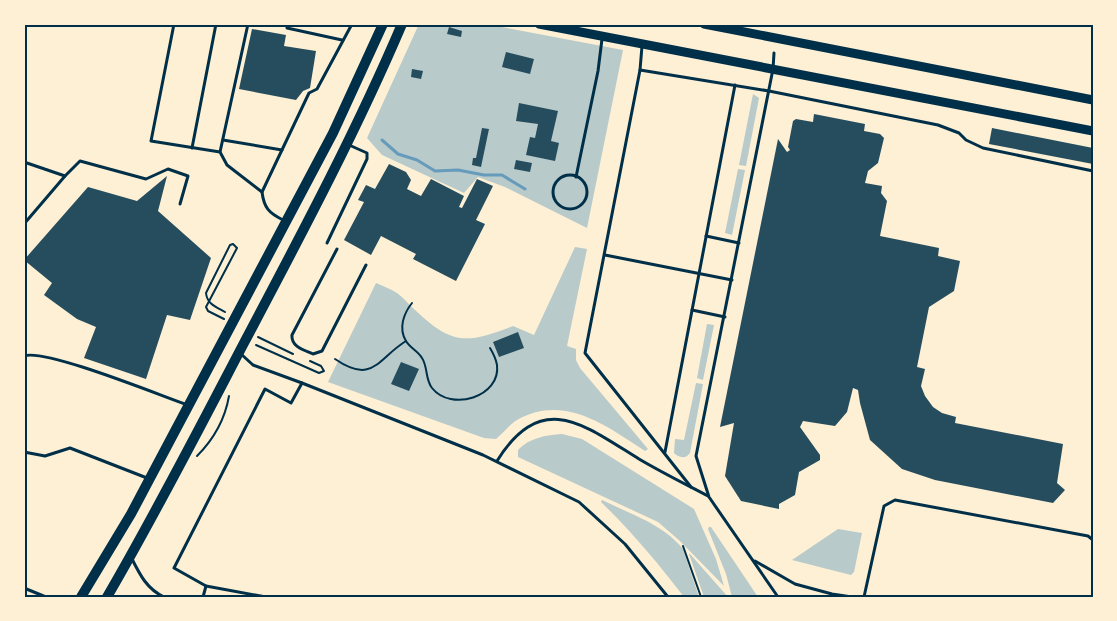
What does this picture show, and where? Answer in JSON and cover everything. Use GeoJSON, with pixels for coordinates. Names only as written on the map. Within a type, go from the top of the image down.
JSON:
{"type":"FeatureCollection","features":[{"type":"Feature","properties":{"kind":"main road"},"geometry":{"type":"LineString","coordinates":[[81,597],[131,514],[333,133],[381,24]]}},
{"type":"Feature","properties":{"kind":"main road"},"geometry":{"type":"LineString","coordinates":[[108,597],[208,414],[303,230],[379,79],[402,24]]}},
{"type":"Feature","properties":{"kind":"main road"},"geometry":{"type":"LineString","coordinates":[[539,24],[1093,131]]}},
{"type":"Feature","properties":{"kind":"main road"},"geometry":{"type":"LineString","coordinates":[[704,24],[1093,100]]}},
{"type":"Feature","properties":{"kind":"main road"},"geometry":{"type":"LineString","coordinates":[[286,222],[303,230]]}},
{"type":"Feature","properties":{"kind":"main road"},"geometry":{"type":"LineString","coordinates":[[188,406],[208,414]]}},
{"type":"Feature","properties":{"kind":"lane"},"geometry":{"type":"LineString","coordinates":[[174,24],[151,141],[220,152]]}},
{"type":"Feature","properties":{"kind":"lane"},"geometry":{"type":"LineString","coordinates":[[192,148],[216,24]]}},
{"type":"Feature","properties":{"kind":"lane"},"geometry":{"type":"LineString","coordinates":[[248,24],[220,152],[226,165],[262,192]]}},
{"type":"Feature","properties":{"kind":"lane"},"geometry":{"type":"LineString","coordinates":[[287,24],[286,28],[343,40]]}},
{"type":"Feature","properties":{"kind":"lane"},"geometry":{"type":"LineString","coordinates":[[286,222],[269,212],[263,204],[262,192],[309,93],[317,89],[352,24]]}},
{"type":"Feature","properties":{"kind":"lane"},"geometry":{"type":"LineString","coordinates":[[576,177],[598,71],[602,37]]}},
{"type":"Feature","properties":{"kind":"lane"},"geometry":{"type":"LineString","coordinates":[[642,45],[640,69],[585,353],[691,487]]}},
{"type":"Feature","properties":{"kind":"lane"},"geometry":{"type":"LineString","coordinates":[[774,53],[769,91],[697,449],[697,464],[709,497],[778,597]]}},
{"type":"Feature","properties":{"kind":"lane"},"geometry":{"type":"LineString","coordinates":[[640,69],[769,91],[938,125],[959,133],[966,140],[983,148],[1093,171]]}},
{"type":"Feature","properties":{"kind":"lane"},"geometry":{"type":"LineString","coordinates":[[665,452],[735,85]]}},
{"type":"Feature","properties":{"kind":"lane"},"geometry":{"type":"LineString","coordinates":[[223,140],[282,150]]}},
{"type":"Feature","properties":{"kind":"lane"},"geometry":{"type":"LineString","coordinates":[[327,243],[367,159],[367,153],[347,144]]}},
{"type":"Feature","properties":{"kind":"lane"},"geometry":{"type":"LineString","coordinates":[[24,225],[80,161],[146,179],[168,169],[188,176],[180,204]]}},
{"type":"Feature","properties":{"kind":"lane"},"geometry":{"type":"LineString","coordinates":[[24,162],[65,176]]}},
{"type":"Feature","properties":{"kind":"lane"},"geometry":{"type":"LineString","coordinates":[[566,176],[576,177],[581,179],[586,189],[586,199],[574,209],[563,208],[553,196],[556,181],[566,176]]}},
{"type":"Feature","properties":{"kind":"lane"},"geometry":{"type":"LineString","coordinates":[[706,236],[739,243]]}},
{"type":"Feature","properties":{"kind":"lane"},"geometry":{"type":"LineString","coordinates":[[337,249],[292,335],[295,345],[313,354],[322,351],[366,265]]}},
{"type":"Feature","properties":{"kind":"lane"},"geometry":{"type":"LineString","coordinates":[[604,255],[732,280]]}},
{"type":"Feature","properties":{"kind":"lane"},"geometry":{"type":"LineString","coordinates":[[692,310],[725,316]]}},
{"type":"Feature","properties":{"kind":"lane"},"geometry":{"type":"LineString","coordinates":[[239,353],[253,365],[496,461],[543,483],[587,509],[625,544],[668,597]]}},
{"type":"Feature","properties":{"kind":"lane"},"geometry":{"type":"LineString","coordinates":[[24,356],[29,354],[59,360],[188,406]]}},
{"type":"Feature","properties":{"kind":"lane"},"geometry":{"type":"LineString","coordinates":[[266,597],[206,586],[174,568],[265,389],[291,403],[302,383]]}},
{"type":"Feature","properties":{"kind":"lane"},"geometry":{"type":"LineString","coordinates":[[496,461],[509,442],[530,426],[552,420],[569,421],[582,424],[709,497]]}},
{"type":"Feature","properties":{"kind":"lane"},"geometry":{"type":"LineString","coordinates":[[24,452],[45,456],[70,448],[149,479]]}},
{"type":"Feature","properties":{"kind":"lane"},"geometry":{"type":"LineString","coordinates":[[864,597],[884,506],[895,500],[1088,536],[1093,540]]}},
{"type":"Feature","properties":{"kind":"lane"},"geometry":{"type":"LineString","coordinates":[[131,556],[144,582],[154,592],[164,597]]}},
{"type":"Feature","properties":{"kind":"lane"},"geometry":{"type":"LineString","coordinates":[[753,560],[795,584],[852,597]]}},
{"type":"Feature","properties":{"kind":"lane"},"geometry":{"type":"LineString","coordinates":[[203,597],[206,586]]}},
{"type":"Feature","properties":{"kind":"lane"},"geometry":{"type":"LineString","coordinates":[[24,588],[46,597]]}},
{"type":"Feature","properties":{"kind":"path"},"geometry":{"type":"LineString","coordinates":[[228,314],[207,300],[206,293],[230,245],[233,244],[237,248],[232,258]]}},
{"type":"Feature","properties":{"kind":"path"},"geometry":{"type":"LineString","coordinates":[[412,303],[406,311],[402,330],[406,341],[423,359],[429,383],[445,398],[453,400],[472,398],[483,392],[494,379],[497,364],[490,348]]}},
{"type":"Feature","properties":{"kind":"path"},"geometry":{"type":"LineString","coordinates":[[335,359],[348,368],[369,369],[379,365],[397,346],[406,341]]}},
{"type":"Feature","properties":{"kind":"path"},"geometry":{"type":"LineString","coordinates":[[255,344],[319,373],[324,371],[321,366]]}},
{"type":"Feature","properties":{"kind":"path"},"geometry":{"type":"LineString","coordinates":[[683,546],[701,597]]}},
{"type":"Feature","properties":{"kind":"shaded area"},"geometry":{"type":"Polygon","coordinates":[[[419,24],[486,24],[623,50],[587,228],[505,187],[478,177],[464,193],[382,155],[367,138],[419,24]]]}},
{"type":"Feature","properties":{"kind":"shaded area"},"geometry":{"type":"Polygon","coordinates":[[[753,94],[759,98],[746,166],[739,165],[753,94]]]}},
{"type":"Feature","properties":{"kind":"shaded area"},"geometry":{"type":"Polygon","coordinates":[[[738,169],[745,170],[732,235],[725,233],[738,169]]]}},
{"type":"Feature","properties":{"kind":"shaded area"},"geometry":{"type":"Polygon","coordinates":[[[575,247],[587,249],[567,346],[576,349],[576,360],[580,368],[648,449],[645,451],[600,423],[568,411],[551,410],[534,413],[511,424],[496,439],[484,438],[328,382],[376,283],[397,293],[439,330],[450,335],[471,338],[513,326],[534,335],[575,247]]]}},
{"type":"Feature","properties":{"kind":"shaded area"},"geometry":{"type":"Polygon","coordinates":[[[707,324],[714,325],[703,380],[697,378],[707,324]]]}},
{"type":"Feature","properties":{"kind":"shaded area"},"geometry":{"type":"Polygon","coordinates":[[[696,383],[703,384],[690,453],[680,457],[674,453],[675,439],[684,440],[696,383]]]}},
{"type":"Feature","properties":{"kind":"shaded area"},"geometry":{"type":"Polygon","coordinates":[[[562,434],[582,439],[694,509],[716,559],[724,586],[658,522],[518,457],[518,450],[527,443],[544,436],[562,434]]]}},
{"type":"Feature","properties":{"kind":"shaded area"},"geometry":{"type":"Polygon","coordinates":[[[602,500],[646,520],[675,540],[683,549],[699,597],[684,597],[644,548],[601,502],[602,500]]]}},
{"type":"Feature","properties":{"kind":"shaded area"},"geometry":{"type":"Polygon","coordinates":[[[709,527],[711,527],[758,597],[732,597],[709,527]]]}},
{"type":"Feature","properties":{"kind":"shaded area"},"geometry":{"type":"Polygon","coordinates":[[[838,529],[862,533],[854,572],[851,575],[792,560],[838,529]]]}},
{"type":"Feature","properties":{"kind":"shaded area"},"geometry":{"type":"Polygon","coordinates":[[[690,554],[728,597],[704,597],[690,554]]]}},
{"type":"Feature","properties":{"kind":"building"},"geometry":{"type":"Polygon","coordinates":[[[449,27],[462,31],[461,37],[447,34],[449,27]]]}},
{"type":"Feature","properties":{"kind":"building"},"geometry":{"type":"Polygon","coordinates":[[[252,29],[286,35],[284,46],[316,51],[310,88],[303,91],[296,100],[239,89],[252,29]]]}},
{"type":"Feature","properties":{"kind":"building"},"geometry":{"type":"Polygon","coordinates":[[[506,52],[534,59],[530,74],[502,67],[506,52]]]}},
{"type":"Feature","properties":{"kind":"building"},"geometry":{"type":"Polygon","coordinates":[[[412,69],[423,71],[421,79],[411,77],[412,69]]]}},
{"type":"Feature","properties":{"kind":"building"},"geometry":{"type":"Polygon","coordinates":[[[519,103],[558,111],[551,141],[559,143],[555,161],[526,155],[530,137],[535,138],[538,124],[516,121],[519,103]]]}},
{"type":"Feature","properties":{"kind":"building"},"geometry":{"type":"Polygon","coordinates":[[[814,114],[865,124],[864,131],[880,134],[884,138],[878,163],[868,171],[865,183],[882,186],[881,193],[887,201],[880,236],[939,248],[938,256],[960,261],[954,291],[929,307],[917,367],[925,369],[921,386],[925,396],[933,407],[942,413],[956,417],[955,423],[1063,444],[1057,483],[1065,490],[1053,503],[935,480],[902,469],[870,440],[858,390],[853,388],[847,412],[835,426],[803,421],[800,427],[820,455],[820,460],[799,472],[795,495],[779,504],[779,509],[741,501],[725,476],[734,423],[720,427],[778,139],[787,152],[790,150],[788,147],[793,121],[796,119],[813,122],[814,114]]]}},
{"type":"Feature","properties":{"kind":"building"},"geometry":{"type":"Polygon","coordinates":[[[482,128],[489,129],[481,167],[472,165],[473,158],[476,158],[482,128]]]}},
{"type":"Feature","properties":{"kind":"building"},"geometry":{"type":"Polygon","coordinates":[[[992,128],[1093,148],[1093,164],[989,144],[992,128]]]}},
{"type":"Feature","properties":{"kind":"building"},"geometry":{"type":"Polygon","coordinates":[[[516,160],[532,163],[530,172],[514,169],[516,160]]]}},
{"type":"Feature","properties":{"kind":"building"},"geometry":{"type":"Polygon","coordinates":[[[389,164],[406,172],[411,180],[407,189],[421,196],[431,179],[464,196],[459,207],[462,208],[477,179],[493,186],[476,220],[485,224],[456,281],[413,259],[416,254],[381,236],[371,255],[344,240],[364,202],[358,200],[366,185],[375,189],[389,164]]]}},
{"type":"Feature","properties":{"kind":"building"},"geometry":{"type":"Polygon","coordinates":[[[167,176],[158,211],[211,258],[190,320],[167,315],[146,379],[84,358],[96,327],[77,319],[44,295],[52,283],[24,260],[88,187],[137,201],[167,176]]]}},
{"type":"Feature","properties":{"kind":"building"},"geometry":{"type":"Polygon","coordinates":[[[518,332],[524,348],[499,357],[493,342],[518,332]]]}},
{"type":"Feature","properties":{"kind":"building"},"geometry":{"type":"Polygon","coordinates":[[[401,362],[419,369],[409,391],[391,384],[401,362]]]}},
{"type":"Feature","properties":{"kind":"waterway"},"geometry":{"type":"LineString","coordinates":[[382,140],[398,154],[417,160],[435,171],[458,170],[484,175],[502,175],[525,189]]}}]}
